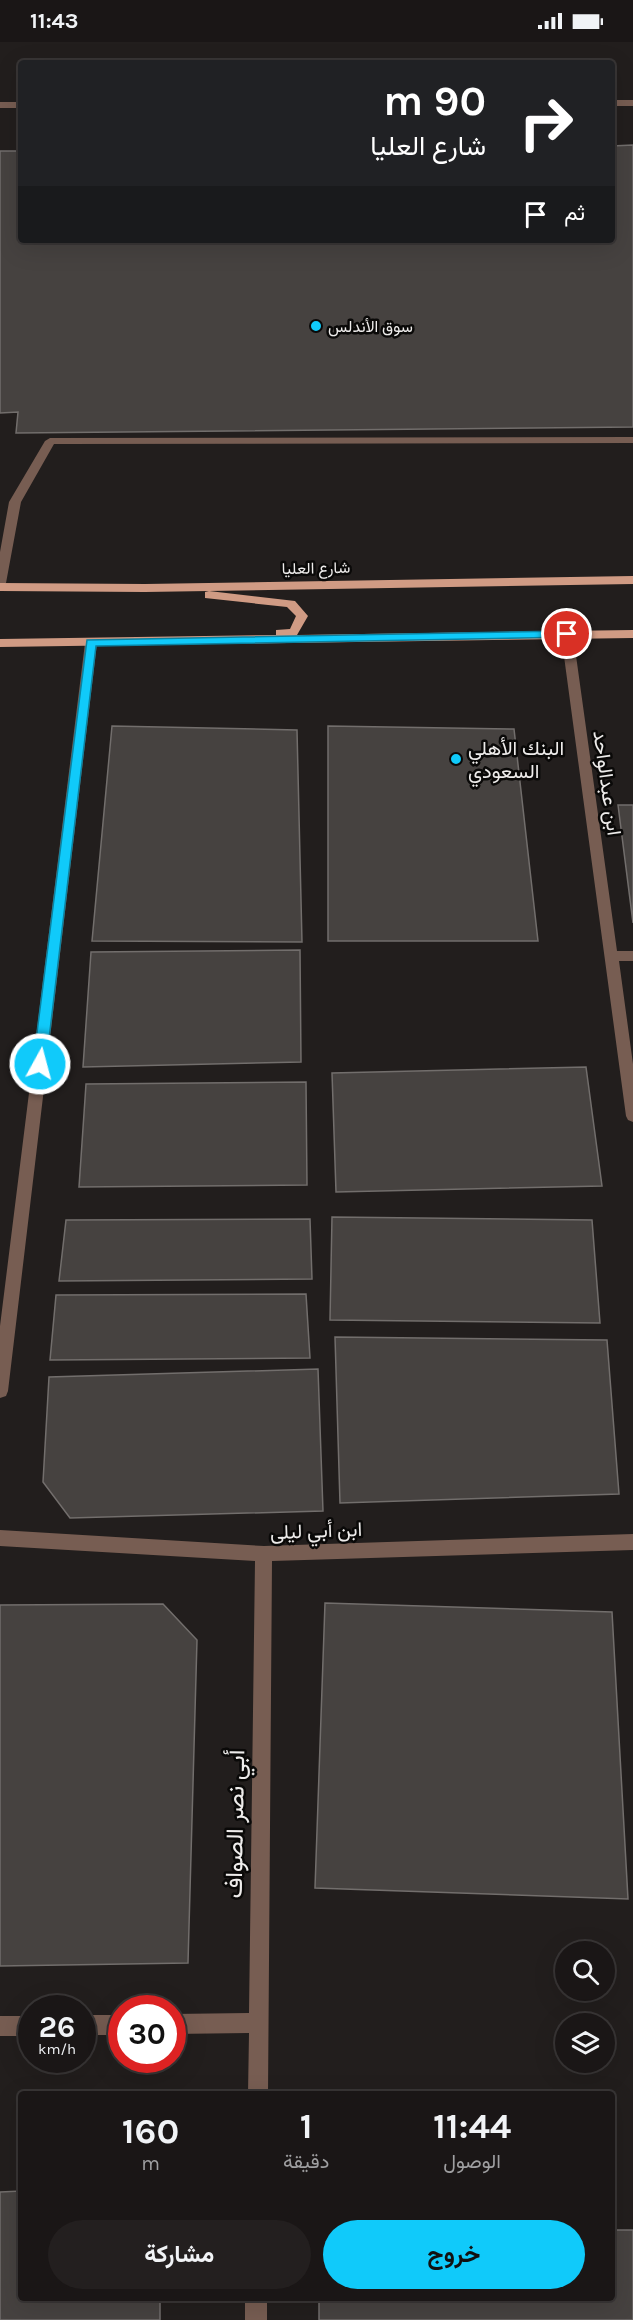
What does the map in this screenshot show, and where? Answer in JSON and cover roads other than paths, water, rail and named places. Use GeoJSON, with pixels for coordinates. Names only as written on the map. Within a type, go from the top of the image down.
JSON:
{"type":"FeatureCollection","features":[{"type":"Feature","properties":{"kind":"main road","name":"شارع العليا"},"geometry":{"type":"LineString","coordinates":[[0,585],[146,588],[633,580]]}},
{"type":"Feature","properties":{"kind":"main road"},"geometry":{"type":"LineString","coordinates":[[146,588],[291,604],[302,616],[294,632],[181,641]]}},
{"type":"Feature","properties":{"kind":"main road"},"geometry":{"type":"LineString","coordinates":[[0,643],[633,634]]}},
{"type":"Feature","properties":{"kind":"street"},"geometry":{"type":"LineString","coordinates":[[615,103],[633,103]]}},
{"type":"Feature","properties":{"kind":"street"},"geometry":{"type":"LineString","coordinates":[[0,105],[18,105]]}},
{"type":"Feature","properties":{"kind":"street"},"geometry":{"type":"LineString","coordinates":[[0,585],[15,502],[50,441],[633,440]]}},
{"type":"Feature","properties":{"kind":"street","name":"ابن عبدالواحد"},"geometry":{"type":"LineString","coordinates":[[567,634],[633,1116]]}},
{"type":"Feature","properties":{"kind":"street"},"geometry":{"type":"LineString","coordinates":[[0,1391],[91,643]]}},
{"type":"Feature","properties":{"kind":"street"},"geometry":{"type":"LineString","coordinates":[[611,956],[633,956]]}},
{"type":"Feature","properties":{"kind":"street","name":"ابن أبي ليلى"},"geometry":{"type":"LineString","coordinates":[[0,1538],[264,1554],[633,1542]]}},
{"type":"Feature","properties":{"kind":"street","name":"أبي نصر الصواف"},"geometry":{"type":"LineString","coordinates":[[258,2091],[264,1554]]}},
{"type":"Feature","properties":{"kind":"street"},"geometry":{"type":"LineString","coordinates":[[186,2024],[258,2023]]}},
{"type":"Feature","properties":{"kind":"street"},"geometry":{"type":"LineString","coordinates":[[0,2026],[18,2026]]}},
{"type":"Feature","properties":{"kind":"street"},"geometry":{"type":"LineString","coordinates":[[256,2301],[256,2320]]}},
{"type":"Feature","properties":{"kind":"place","name":"سوق الأندلس"},"geometry":{"type":"Point","coordinates":[316,326]}},
{"type":"Feature","properties":{"kind":"place","name":"البنك الأهلي السعودي"},"geometry":{"type":"Point","coordinates":[456,759]}}]}
